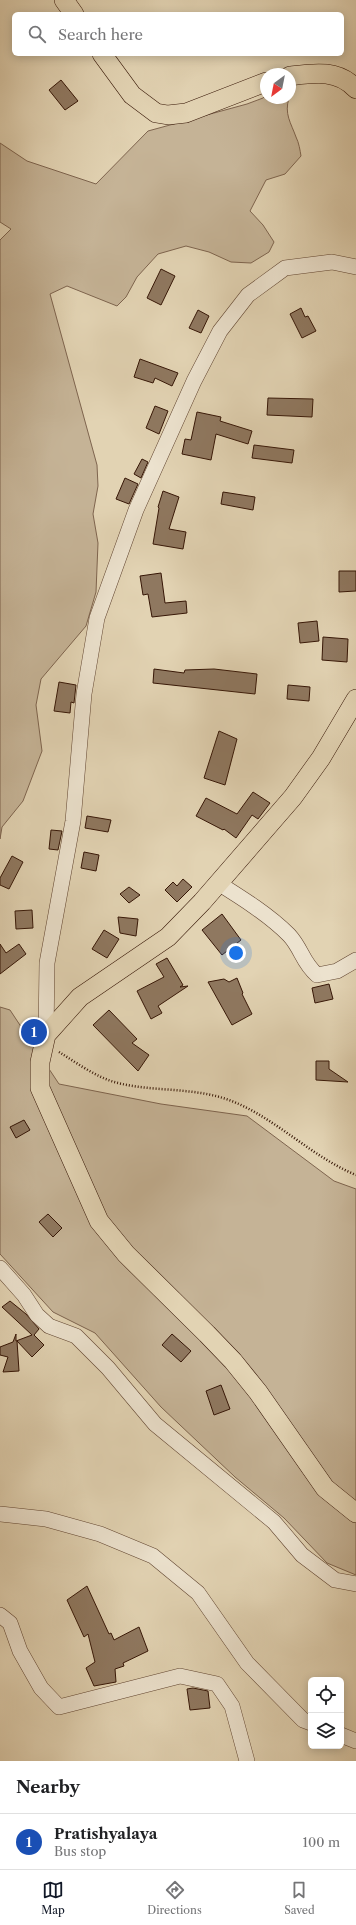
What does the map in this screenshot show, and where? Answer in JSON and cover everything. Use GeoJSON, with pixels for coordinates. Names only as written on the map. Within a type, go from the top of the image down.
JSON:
{"type":"FeatureCollection","features":[{"type":"Feature","properties":{"kind":"main road"},"geometry":{"type":"LineString","coordinates":[[64,0],[73,12]]}},
{"type":"Feature","properties":{"kind":"main road"},"geometry":{"type":"LineString","coordinates":[[103,56],[132,95],[156,113],[168,115],[186,113],[260,84]]}},
{"type":"Feature","properties":{"kind":"main road"},"geometry":{"type":"LineString","coordinates":[[296,75],[313,73],[334,75],[344,78],[356,89]]}},
{"type":"Feature","properties":{"kind":"main road"},"geometry":{"type":"LineString","coordinates":[[356,699],[321,758],[293,797],[218,883],[168,937],[80,997],[45,1039],[40,1062],[40,1088],[99,1221],[126,1254],[208,1334],[233,1361],[258,1392],[325,1488],[356,1514]]}},
{"type":"Feature","properties":{"kind":"street"},"geometry":{"type":"LineString","coordinates":[[45,1039],[47,963],[73,821],[84,694],[97,618],[136,510],[194,381],[220,331],[248,295],[285,268],[332,262],[356,267]]}},
{"type":"Feature","properties":{"kind":"street"},"geometry":{"type":"LineString","coordinates":[[218,883],[266,916],[289,935],[300,950],[302,959],[308,968],[317,975],[337,971],[356,960]]}},
{"type":"Feature","properties":{"kind":"street"},"geometry":{"type":"LineString","coordinates":[[0,1268],[24,1295],[37,1315],[49,1326],[76,1336],[108,1368],[155,1424],[274,1522],[302,1555],[335,1580],[356,1584]]}},
{"type":"Feature","properties":{"kind":"street"},"geometry":{"type":"LineString","coordinates":[[0,1514],[46,1519],[100,1534],[153,1556],[198,1593],[248,1663],[303,1720],[308,1722]]}},
{"type":"Feature","properties":{"kind":"street"},"geometry":{"type":"LineString","coordinates":[[0,1616],[10,1623],[20,1651],[42,1688],[59,1707],[180,1676],[217,1684],[232,1706],[247,1761]]}},
{"type":"Feature","properties":{"kind":"street"},"geometry":{"type":"LineString","coordinates":[[344,1736],[356,1741]]}},
{"type":"Feature","properties":{"kind":"path"},"geometry":{"type":"LineString","coordinates":[[45,1039],[90,1071],[117,1083],[168,1090],[202,1092],[228,1100],[256,1112],[336,1166],[356,1175]]}},
{"type":"Feature","properties":{"kind":"shaded area"},"geometry":{"type":"Polygon","coordinates":[[[260,99],[260,104],[288,104],[287,109],[290,123],[298,142],[301,156],[285,174],[266,180],[250,211],[263,225],[274,242],[269,252],[251,263],[231,262],[209,252],[186,246],[158,254],[137,277],[126,297],[117,306],[67,286],[50,294],[97,465],[98,486],[93,514],[98,543],[96,592],[86,626],[41,679],[36,705],[42,751],[23,801],[2,827],[0,839],[0,240],[11,229],[0,222],[0,143],[27,161],[96,184],[148,131],[260,99]]]}},
{"type":"Feature","properties":{"kind":"shaded area"},"geometry":{"type":"Polygon","coordinates":[[[0,1007],[10,1010],[59,1084],[161,1104],[247,1116],[334,1181],[356,1189],[356,1575],[327,1563],[284,1518],[235,1477],[161,1407],[95,1333],[53,1312],[0,1254],[0,1007]]]}},
{"type":"Feature","properties":{"kind":"building"},"geometry":{"type":"Polygon","coordinates":[[[61,80],[78,101],[65,110],[49,90],[61,80]]]}},
{"type":"Feature","properties":{"kind":"building"},"geometry":{"type":"Polygon","coordinates":[[[161,269],[175,276],[161,305],[147,298],[161,269]]]}},
{"type":"Feature","properties":{"kind":"building"},"geometry":{"type":"Polygon","coordinates":[[[301,308],[305,317],[308,316],[316,331],[302,338],[290,314],[301,308]]]}},
{"type":"Feature","properties":{"kind":"building"},"geometry":{"type":"Polygon","coordinates":[[[198,310],[209,316],[201,333],[189,328],[198,310]]]}},
{"type":"Feature","properties":{"kind":"building"},"geometry":{"type":"Polygon","coordinates":[[[140,359],[178,373],[172,386],[155,378],[153,383],[134,377],[140,359]]]}},
{"type":"Feature","properties":{"kind":"building"},"geometry":{"type":"Polygon","coordinates":[[[268,398],[313,399],[312,417],[267,415],[268,398]]]}},
{"type":"Feature","properties":{"kind":"building"},"geometry":{"type":"Polygon","coordinates":[[[155,406],[168,411],[159,434],[146,428],[155,406]]]}},
{"type":"Feature","properties":{"kind":"building"},"geometry":{"type":"Polygon","coordinates":[[[197,412],[221,417],[220,421],[252,431],[248,444],[216,434],[211,460],[182,454],[185,439],[191,440],[197,412]]]}},
{"type":"Feature","properties":{"kind":"building"},"geometry":{"type":"Polygon","coordinates":[[[254,445],[294,450],[292,463],[252,458],[254,445]]]}},
{"type":"Feature","properties":{"kind":"building"},"geometry":{"type":"Polygon","coordinates":[[[142,459],[148,462],[141,478],[134,474],[142,459]]]}},
{"type":"Feature","properties":{"kind":"building"},"geometry":{"type":"Polygon","coordinates":[[[125,478],[138,484],[129,504],[116,499],[125,478]]]}},
{"type":"Feature","properties":{"kind":"building"},"geometry":{"type":"Polygon","coordinates":[[[163,491],[179,497],[169,529],[186,532],[183,549],[153,544],[158,507],[163,491]]]}},
{"type":"Feature","properties":{"kind":"building"},"geometry":{"type":"Polygon","coordinates":[[[223,492],[255,497],[253,510],[221,504],[223,492]]]}},
{"type":"Feature","properties":{"kind":"building"},"geometry":{"type":"Polygon","coordinates":[[[339,571],[356,571],[356,591],[339,592],[339,571]]]}},
{"type":"Feature","properties":{"kind":"building"},"geometry":{"type":"Polygon","coordinates":[[[161,573],[165,603],[186,601],[187,613],[152,617],[148,594],[143,595],[140,576],[161,573]]]}},
{"type":"Feature","properties":{"kind":"building"},"geometry":{"type":"Polygon","coordinates":[[[317,621],[319,641],[300,643],[298,623],[317,621]]]}},
{"type":"Feature","properties":{"kind":"building"},"geometry":{"type":"Polygon","coordinates":[[[323,637],[348,639],[347,662],[322,660],[323,637]]]}},
{"type":"Feature","properties":{"kind":"building"},"geometry":{"type":"Polygon","coordinates":[[[154,669],[184,673],[185,670],[214,669],[257,674],[255,694],[153,683],[154,669]]]}},
{"type":"Feature","properties":{"kind":"building"},"geometry":{"type":"Polygon","coordinates":[[[59,682],[76,685],[74,703],[71,702],[70,713],[54,711],[59,682]]]}},
{"type":"Feature","properties":{"kind":"building"},"geometry":{"type":"Polygon","coordinates":[[[288,685],[310,687],[309,701],[287,699],[288,685]]]}},
{"type":"Feature","properties":{"kind":"building"},"geometry":{"type":"Polygon","coordinates":[[[219,731],[237,739],[225,785],[204,778],[219,731]]]}},
{"type":"Feature","properties":{"kind":"building"},"geometry":{"type":"Polygon","coordinates":[[[253,792],[270,803],[258,819],[252,815],[236,838],[224,829],[223,830],[196,816],[206,798],[237,814],[253,792]]]}},
{"type":"Feature","properties":{"kind":"building"},"geometry":{"type":"Polygon","coordinates":[[[87,816],[111,820],[108,832],[85,828],[87,816]]]}},
{"type":"Feature","properties":{"kind":"building"},"geometry":{"type":"Polygon","coordinates":[[[51,830],[62,831],[58,850],[49,849],[51,830]]]}},
{"type":"Feature","properties":{"kind":"building"},"geometry":{"type":"Polygon","coordinates":[[[84,852],[99,855],[96,871],[81,868],[84,852]]]}},
{"type":"Feature","properties":{"kind":"building"},"geometry":{"type":"Polygon","coordinates":[[[12,856],[23,862],[9,889],[0,885],[0,878],[12,856]]]}},
{"type":"Feature","properties":{"kind":"building"},"geometry":{"type":"Polygon","coordinates":[[[183,879],[192,887],[177,902],[165,890],[173,882],[177,886],[183,879]]]}},
{"type":"Feature","properties":{"kind":"building"},"geometry":{"type":"Polygon","coordinates":[[[129,887],[140,895],[129,903],[120,894],[129,887]]]}},
{"type":"Feature","properties":{"kind":"building"},"geometry":{"type":"Polygon","coordinates":[[[32,910],[33,928],[16,929],[15,911],[32,910]]]}},
{"type":"Feature","properties":{"kind":"building"},"geometry":{"type":"Polygon","coordinates":[[[222,914],[241,940],[222,955],[202,930],[222,914]]]}},
{"type":"Feature","properties":{"kind":"building"},"geometry":{"type":"Polygon","coordinates":[[[118,917],[138,919],[136,936],[120,933],[118,917]]]}},
{"type":"Feature","properties":{"kind":"building"},"geometry":{"type":"Polygon","coordinates":[[[104,930],[119,939],[107,958],[92,949],[104,930]]]}},
{"type":"Feature","properties":{"kind":"building"},"geometry":{"type":"Polygon","coordinates":[[[0,944],[6,953],[19,944],[26,954],[0,974],[0,944]]]}},
{"type":"Feature","properties":{"kind":"building"},"geometry":{"type":"Polygon","coordinates":[[[167,958],[183,985],[180,987],[188,986],[158,1006],[162,1013],[151,1019],[137,991],[164,977],[156,964],[167,958]]]}},
{"type":"Feature","properties":{"kind":"building"},"geometry":{"type":"Polygon","coordinates":[[[237,978],[243,993],[242,994],[252,1014],[232,1025],[208,982],[224,979],[229,982],[237,978]]]}},
{"type":"Feature","properties":{"kind":"building"},"geometry":{"type":"Polygon","coordinates":[[[329,984],[333,999],[315,1003],[312,988],[329,984]]]}},
{"type":"Feature","properties":{"kind":"building"},"geometry":{"type":"Polygon","coordinates":[[[109,1010],[137,1039],[132,1043],[149,1055],[138,1071],[93,1025],[109,1010]]]}},
{"type":"Feature","properties":{"kind":"building"},"geometry":{"type":"Polygon","coordinates":[[[316,1061],[329,1061],[329,1069],[348,1082],[316,1080],[316,1061]]]}},
{"type":"Feature","properties":{"kind":"building"},"geometry":{"type":"Polygon","coordinates":[[[24,1120],[30,1130],[16,1138],[10,1127],[24,1120]]]}},
{"type":"Feature","properties":{"kind":"building"},"geometry":{"type":"Polygon","coordinates":[[[48,1214],[62,1228],[53,1237],[39,1222],[48,1214]]]}},
{"type":"Feature","properties":{"kind":"building"},"geometry":{"type":"Polygon","coordinates":[[[10,1301],[26,1314],[39,1329],[34,1335],[44,1345],[32,1357],[17,1341],[19,1371],[3,1372],[8,1357],[0,1355],[0,1347],[13,1342],[16,1334],[16,1341],[32,1335],[2,1307],[10,1301]]]}},
{"type":"Feature","properties":{"kind":"building"},"geometry":{"type":"Polygon","coordinates":[[[172,1334],[191,1351],[181,1362],[162,1345],[172,1334]]]}},
{"type":"Feature","properties":{"kind":"building"},"geometry":{"type":"Polygon","coordinates":[[[221,1385],[230,1409],[214,1415],[206,1391],[221,1385]]]}},
{"type":"Feature","properties":{"kind":"building"},"geometry":{"type":"Polygon","coordinates":[[[87,1586],[109,1634],[111,1633],[114,1640],[139,1627],[148,1651],[123,1663],[124,1666],[115,1669],[116,1682],[94,1686],[86,1668],[95,1662],[88,1634],[84,1637],[67,1600],[87,1586]]]}},
{"type":"Feature","properties":{"kind":"building"},"geometry":{"type":"Polygon","coordinates":[[[193,1688],[208,1691],[210,1708],[190,1710],[187,1689],[193,1688]]]}},
{"type":"Feature","properties":{"kind":"place","name":"Pratishyalaya"},"geometry":{"type":"Point","coordinates":[34,1032]}}]}
